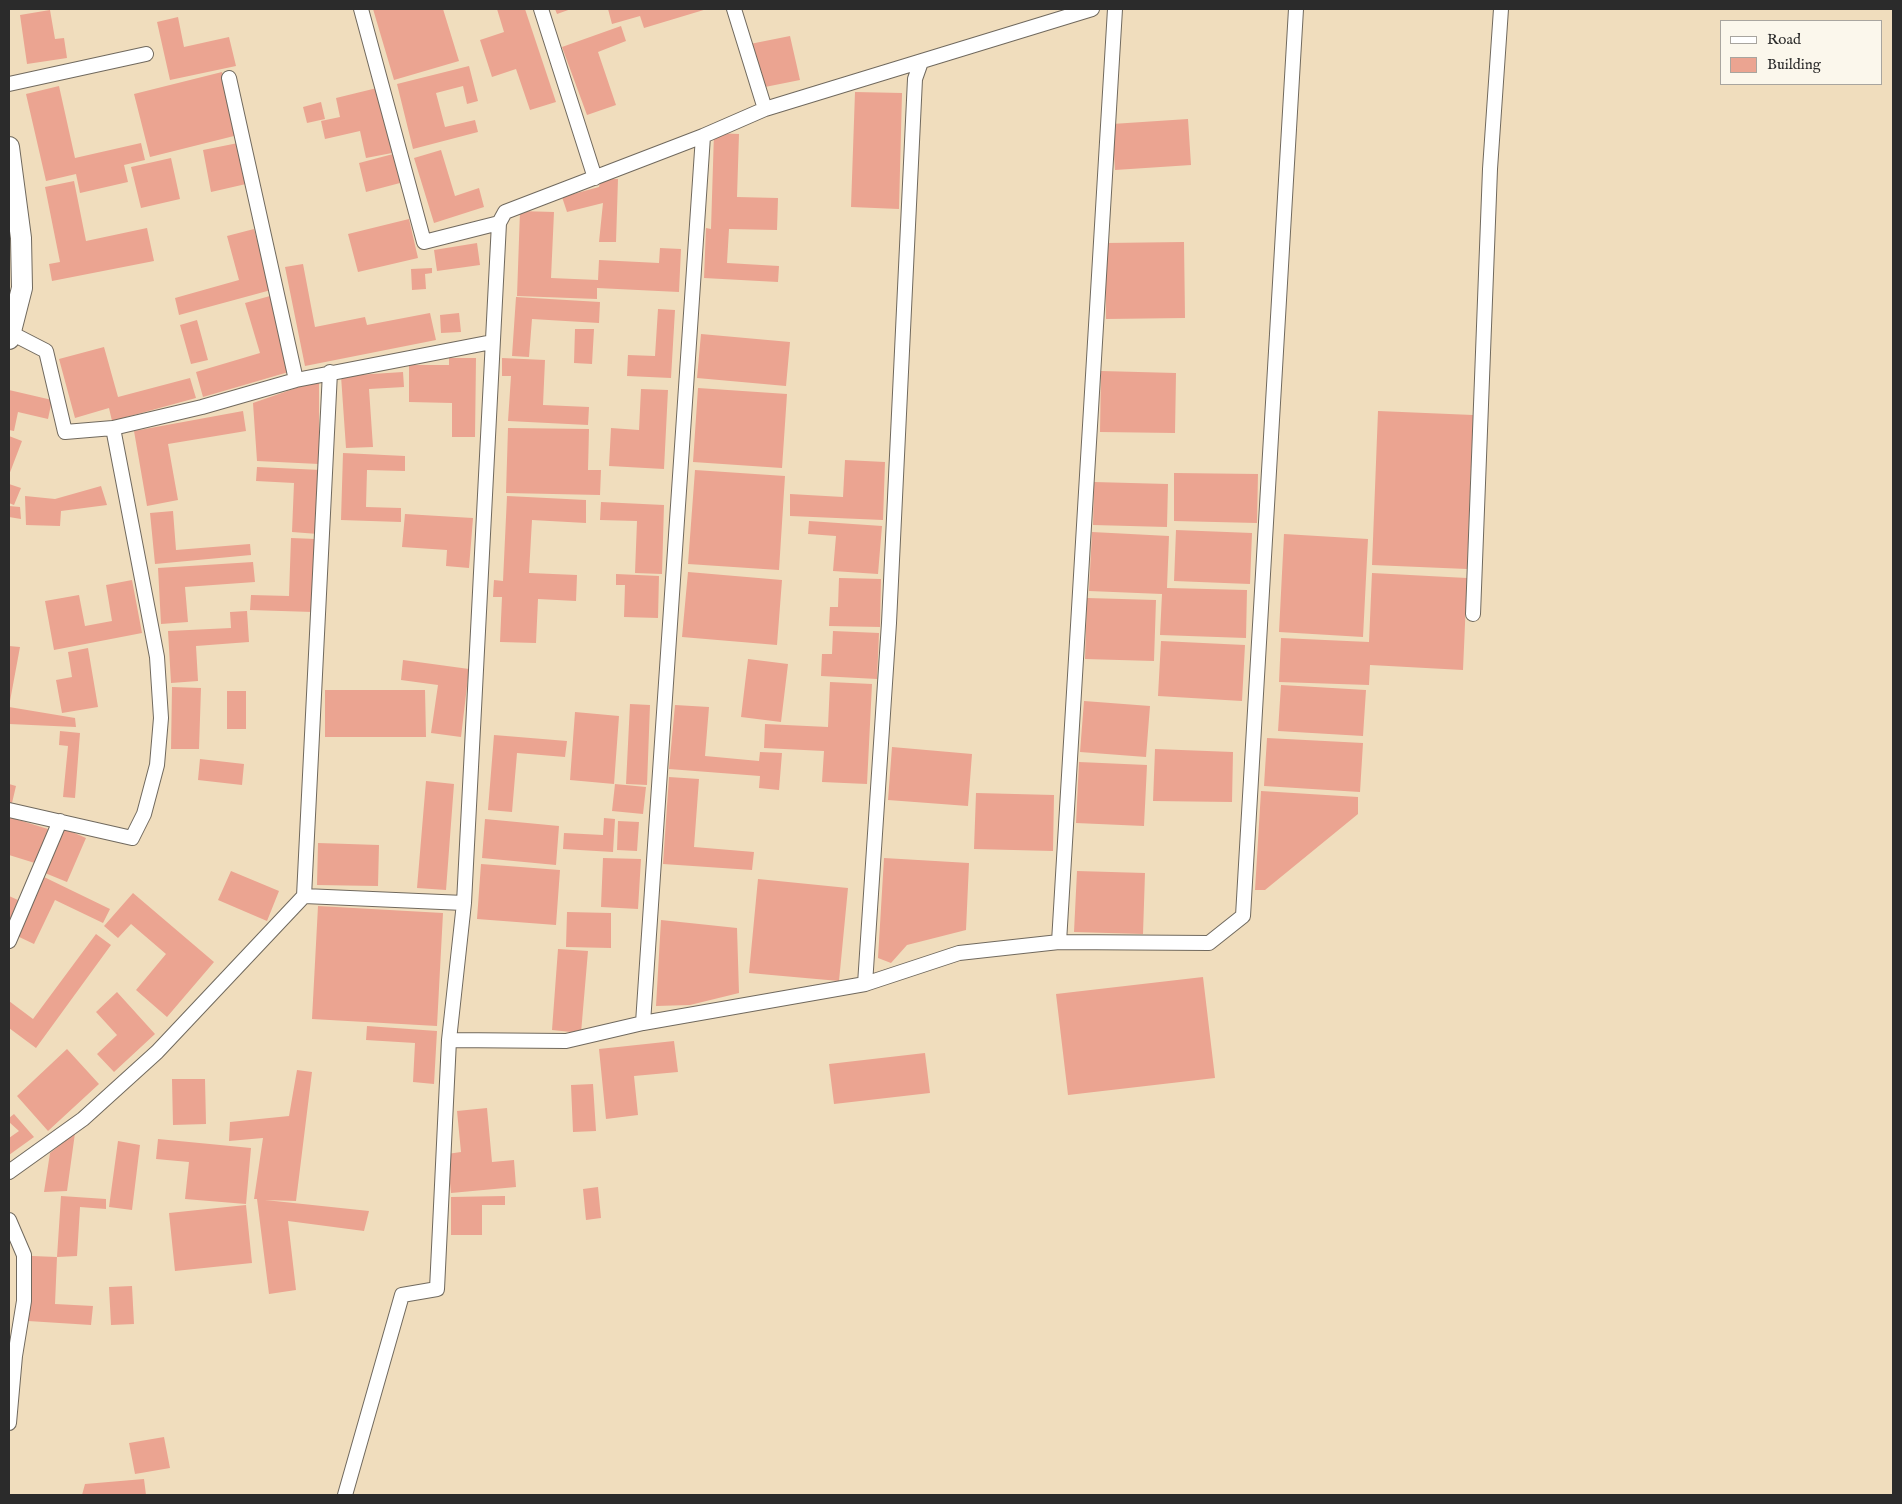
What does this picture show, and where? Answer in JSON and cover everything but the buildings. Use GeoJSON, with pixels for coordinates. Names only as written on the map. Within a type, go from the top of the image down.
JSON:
{"type":"FeatureCollection","features":[{"type":"Feature","properties":{"kind":"street"},"geometry":{"type":"LineString","coordinates":[[361,9],[424,242],[499,223]]}},
{"type":"Feature","properties":{"kind":"street"},"geometry":{"type":"LineString","coordinates":[[541,9],[595,178]]}},
{"type":"Feature","properties":{"kind":"street"},"geometry":{"type":"LineString","coordinates":[[734,9],[765,109]]}},
{"type":"Feature","properties":{"kind":"street"},"geometry":{"type":"LineString","coordinates":[[345,1495],[402,1295],[437,1289],[449,1040],[464,903],[499,223],[504,212],[703,136],[765,109],[1092,9]]}},
{"type":"Feature","properties":{"kind":"street"},"geometry":{"type":"LineString","coordinates":[[1059,942],[1115,9]]}},
{"type":"Feature","properties":{"kind":"street"},"geometry":{"type":"LineString","coordinates":[[449,1040],[566,1041],[643,1023],[865,984],[959,953],[1059,942],[1208,944],[1243,916],[1296,9]]}},
{"type":"Feature","properties":{"kind":"street"},"geometry":{"type":"LineString","coordinates":[[1473,614],[1490,169],[1501,9]]}},
{"type":"Feature","properties":{"kind":"street"},"geometry":{"type":"LineString","coordinates":[[9,84],[146,54]]}},
{"type":"Feature","properties":{"kind":"street"},"geometry":{"type":"LineString","coordinates":[[865,984],[889,623],[915,80],[921,62]]}},
{"type":"Feature","properties":{"kind":"street"},"geometry":{"type":"LineString","coordinates":[[229,78],[296,380]]}},
{"type":"Feature","properties":{"kind":"street"},"geometry":{"type":"LineString","coordinates":[[643,1023],[703,136]]}},
{"type":"Feature","properties":{"kind":"street"},"geometry":{"type":"LineString","coordinates":[[9,152],[22,238],[22,288],[10,336],[46,351],[65,432],[113,428],[202,407],[330,372],[492,342]]}},
{"type":"Feature","properties":{"kind":"street"},"geometry":{"type":"LineString","coordinates":[[9,1172],[83,1119],[157,1052],[304,896],[330,372]]}},
{"type":"Feature","properties":{"kind":"street"},"geometry":{"type":"LineString","coordinates":[[9,810],[132,838],[144,814],[157,765],[161,718],[157,657],[113,428]]}},
{"type":"Feature","properties":{"kind":"street"},"geometry":{"type":"LineString","coordinates":[[9,941],[60,821]]}},
{"type":"Feature","properties":{"kind":"street"},"geometry":{"type":"LineString","coordinates":[[304,896],[464,903]]}},
{"type":"Feature","properties":{"kind":"street"},"geometry":{"type":"LineString","coordinates":[[9,1220],[24,1255],[24,1301],[15,1356],[9,1423]]}}]}
